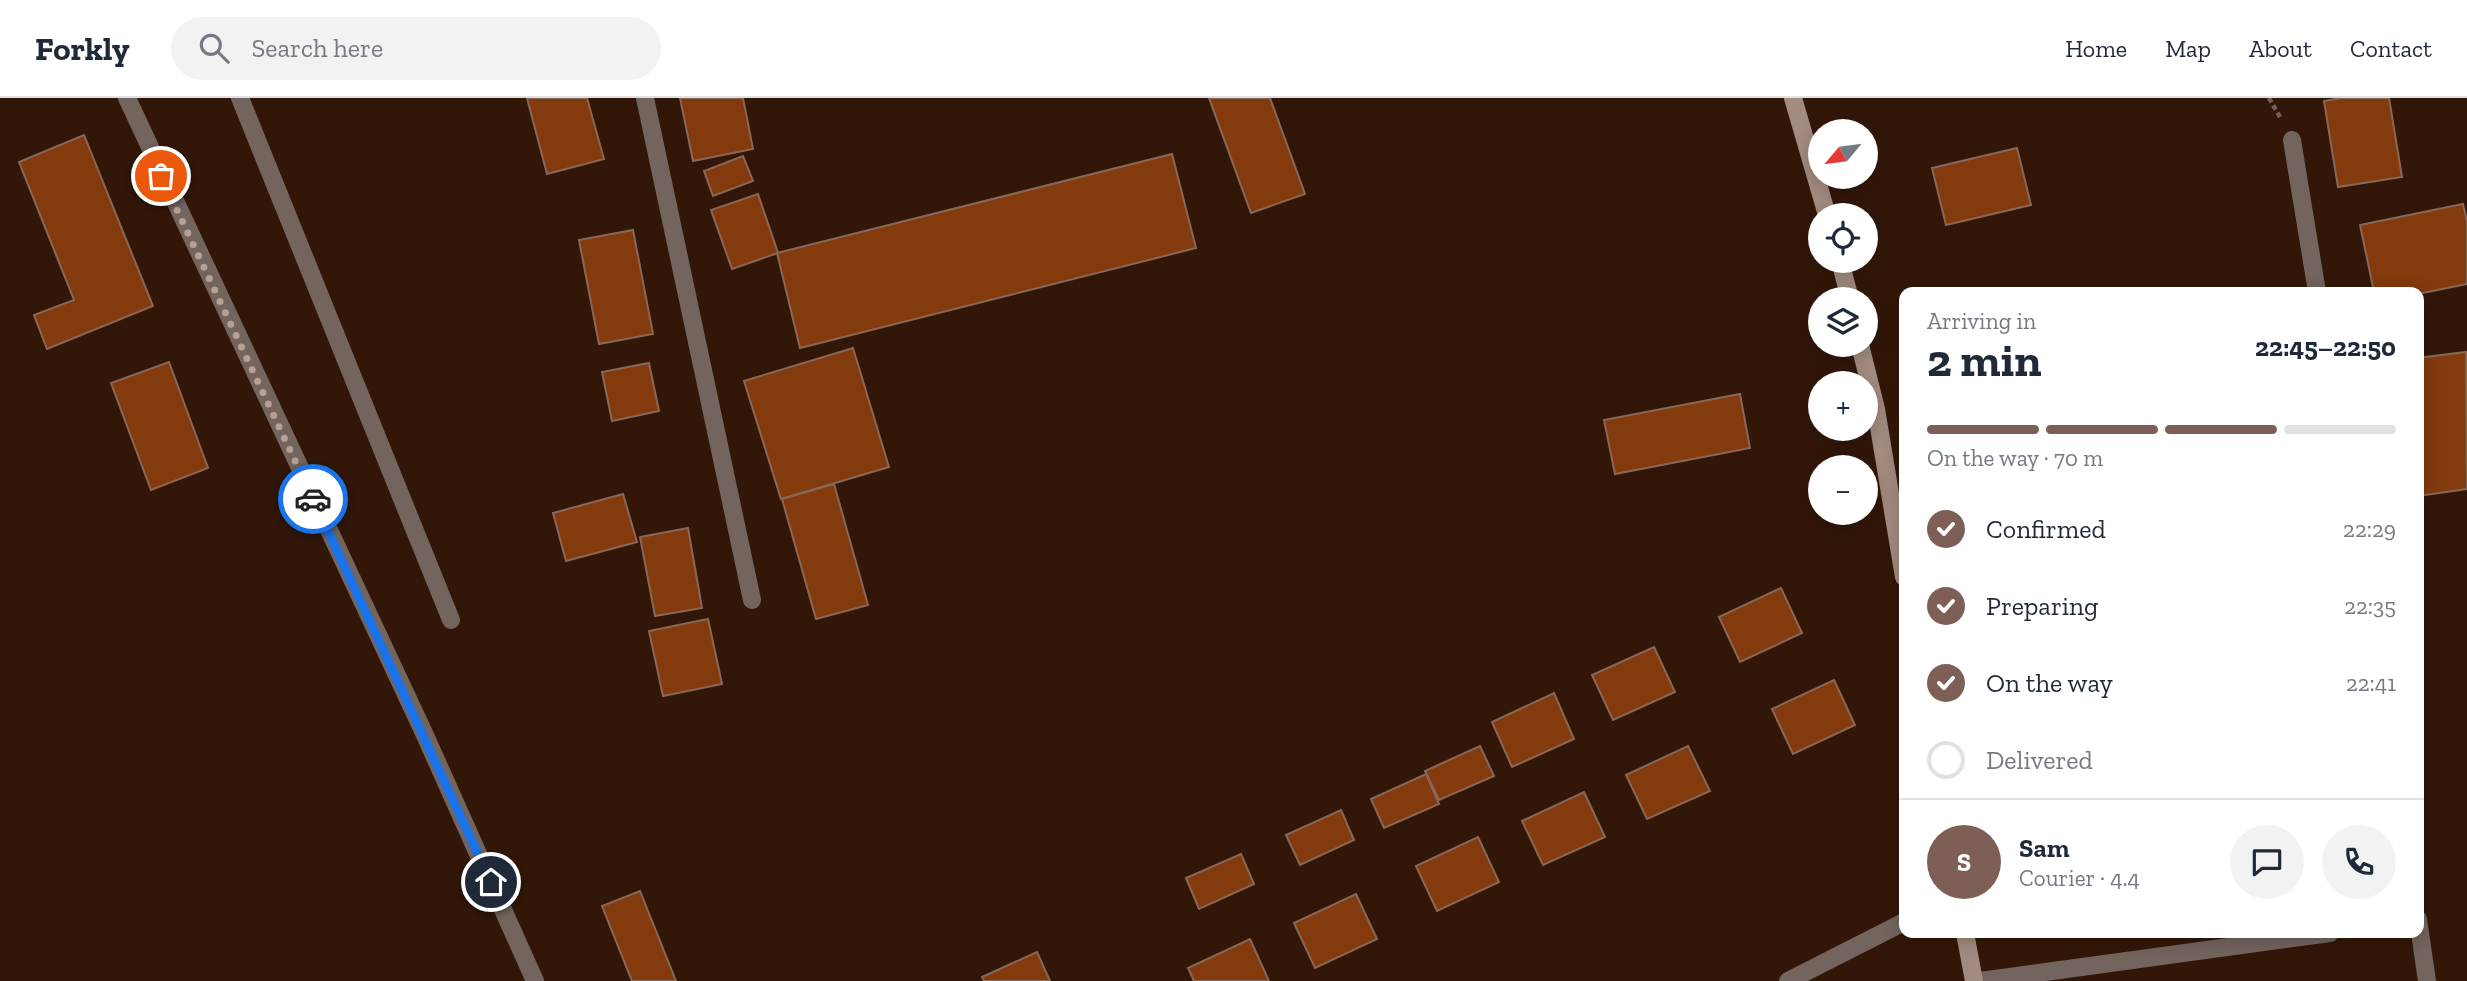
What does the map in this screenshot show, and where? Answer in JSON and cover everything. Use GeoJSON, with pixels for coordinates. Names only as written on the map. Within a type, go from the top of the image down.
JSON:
{"type":"FeatureCollection","features":[{"type":"Feature","properties":{"kind":"street"},"geometry":{"type":"LineString","coordinates":[[127,98],[424,733],[535,981]]}},
{"type":"Feature","properties":{"kind":"street"},"geometry":{"type":"LineString","coordinates":[[240,98],[451,620]]}},
{"type":"Feature","properties":{"kind":"street"},"geometry":{"type":"LineString","coordinates":[[645,98],[752,600]]}},
{"type":"Feature","properties":{"kind":"street"},"geometry":{"type":"LineString","coordinates":[[1793,98],[1824,203]]}},
{"type":"Feature","properties":{"kind":"street"},"geometry":{"type":"LineString","coordinates":[[2292,139],[2316,287]]}},
{"type":"Feature","properties":{"kind":"street"},"geometry":{"type":"LineString","coordinates":[[1863,357],[1876,409],[1899,547]]}},
{"type":"Feature","properties":{"kind":"street"},"geometry":{"type":"LineString","coordinates":[[1788,981],[1899,925]]}},
{"type":"Feature","properties":{"kind":"street"},"geometry":{"type":"LineString","coordinates":[[1966,938],[1974,981]]}},
{"type":"Feature","properties":{"kind":"street"},"geometry":{"type":"LineString","coordinates":[[1980,981],[2294,938]]}},
{"type":"Feature","properties":{"kind":"street"},"geometry":{"type":"LineString","coordinates":[[2421,938],[2427,981]]}},
{"type":"Feature","properties":{"kind":"path"},"geometry":{"type":"LineString","coordinates":[[2269,98],[2274,108]]}},
{"type":"Feature","properties":{"kind":"building"},"geometry":{"type":"Polygon","coordinates":[[[527,98],[587,98],[604,159],[547,174],[527,98]]]}},
{"type":"Feature","properties":{"kind":"building"},"geometry":{"type":"Polygon","coordinates":[[[680,98],[743,98],[753,149],[693,161],[680,98]]]}},
{"type":"Feature","properties":{"kind":"building"},"geometry":{"type":"Polygon","coordinates":[[[1209,98],[1270,98],[1305,194],[1251,213],[1209,98]]]}},
{"type":"Feature","properties":{"kind":"building"},"geometry":{"type":"Polygon","coordinates":[[[2341,98],[2389,98],[2402,177],[2338,187],[2324,101],[2341,98]]]}},
{"type":"Feature","properties":{"kind":"building"},"geometry":{"type":"Polygon","coordinates":[[[84,135],[153,306],[47,349],[34,315],[74,300],[19,162],[84,135]]]}},
{"type":"Feature","properties":{"kind":"building"},"geometry":{"type":"Polygon","coordinates":[[[2017,148],[2031,205],[1946,225],[1932,168],[2017,148]]]}},
{"type":"Feature","properties":{"kind":"building"},"geometry":{"type":"Polygon","coordinates":[[[1172,154],[1196,248],[800,348],[777,253],[1172,154]]]}},
{"type":"Feature","properties":{"kind":"building"},"geometry":{"type":"Polygon","coordinates":[[[743,156],[753,181],[713,196],[704,171],[743,156]]]}},
{"type":"Feature","properties":{"kind":"building"},"geometry":{"type":"Polygon","coordinates":[[[758,194],[778,253],[732,269],[711,210],[758,194]]]}},
{"type":"Feature","properties":{"kind":"building"},"geometry":{"type":"Polygon","coordinates":[[[2463,204],[2467,221],[2467,284],[2424,293],[2424,287],[2373,287],[2360,225],[2463,204]]]}},
{"type":"Feature","properties":{"kind":"building"},"geometry":{"type":"Polygon","coordinates":[[[633,230],[653,334],[599,344],[579,240],[633,230]]]}},
{"type":"Feature","properties":{"kind":"building"},"geometry":{"type":"Polygon","coordinates":[[[853,348],[889,467],[781,499],[744,381],[853,348]]]}},
{"type":"Feature","properties":{"kind":"building"},"geometry":{"type":"Polygon","coordinates":[[[2466,352],[2467,489],[2424,495],[2424,357],[2466,352]]]}},
{"type":"Feature","properties":{"kind":"building"},"geometry":{"type":"Polygon","coordinates":[[[169,362],[208,468],[151,490],[111,383],[169,362]]]}},
{"type":"Feature","properties":{"kind":"building"},"geometry":{"type":"Polygon","coordinates":[[[649,363],[659,411],[612,421],[602,372],[649,363]]]}},
{"type":"Feature","properties":{"kind":"building"},"geometry":{"type":"Polygon","coordinates":[[[1740,394],[1750,448],[1615,474],[1604,420],[1740,394]]]}},
{"type":"Feature","properties":{"kind":"building"},"geometry":{"type":"Polygon","coordinates":[[[834,484],[868,605],[816,619],[782,499],[834,484]]]}},
{"type":"Feature","properties":{"kind":"building"},"geometry":{"type":"Polygon","coordinates":[[[623,494],[637,542],[566,561],[553,513],[623,494]]]}},
{"type":"Feature","properties":{"kind":"building"},"geometry":{"type":"Polygon","coordinates":[[[688,528],[702,608],[655,616],[640,537],[688,528]]]}},
{"type":"Feature","properties":{"kind":"building"},"geometry":{"type":"Polygon","coordinates":[[[1781,588],[1802,633],[1740,662],[1719,617],[1781,588]]]}},
{"type":"Feature","properties":{"kind":"building"},"geometry":{"type":"Polygon","coordinates":[[[708,619],[722,684],[663,696],[649,631],[708,619]]]}},
{"type":"Feature","properties":{"kind":"building"},"geometry":{"type":"Polygon","coordinates":[[[1654,647],[1675,692],[1613,720],[1592,675],[1654,647]]]}},
{"type":"Feature","properties":{"kind":"building"},"geometry":{"type":"Polygon","coordinates":[[[1834,680],[1855,725],[1793,754],[1772,709],[1834,680]]]}},
{"type":"Feature","properties":{"kind":"building"},"geometry":{"type":"Polygon","coordinates":[[[1554,693],[1574,739],[1512,767],[1492,722],[1554,693]]]}},
{"type":"Feature","properties":{"kind":"building"},"geometry":{"type":"Polygon","coordinates":[[[1480,746],[1494,776],[1439,800],[1425,771],[1480,746]]]}},
{"type":"Feature","properties":{"kind":"building"},"geometry":{"type":"Polygon","coordinates":[[[1688,746],[1710,791],[1647,819],[1626,775],[1688,746]]]}},
{"type":"Feature","properties":{"kind":"building"},"geometry":{"type":"Polygon","coordinates":[[[1426,774],[1439,804],[1384,828],[1371,799],[1426,774]]]}},
{"type":"Feature","properties":{"kind":"building"},"geometry":{"type":"Polygon","coordinates":[[[1584,792],[1605,837],[1543,865],[1522,821],[1584,792]]]}},
{"type":"Feature","properties":{"kind":"building"},"geometry":{"type":"Polygon","coordinates":[[[1341,810],[1354,840],[1300,865],[1286,835],[1341,810]]]}},
{"type":"Feature","properties":{"kind":"building"},"geometry":{"type":"Polygon","coordinates":[[[1478,837],[1499,882],[1437,911],[1416,866],[1478,837]]]}},
{"type":"Feature","properties":{"kind":"building"},"geometry":{"type":"Polygon","coordinates":[[[1241,854],[1254,884],[1199,909],[1186,878],[1241,854]]]}},
{"type":"Feature","properties":{"kind":"building"},"geometry":{"type":"Polygon","coordinates":[[[640,891],[676,981],[632,981],[602,906],[640,891]]]}},
{"type":"Feature","properties":{"kind":"building"},"geometry":{"type":"Polygon","coordinates":[[[1356,894],[1377,939],[1315,968],[1294,923],[1356,894]]]}},
{"type":"Feature","properties":{"kind":"building"},"geometry":{"type":"Polygon","coordinates":[[[1250,939],[1269,981],[1194,981],[1188,968],[1250,939]]]}},
{"type":"Feature","properties":{"kind":"building"},"geometry":{"type":"Polygon","coordinates":[[[1037,952],[1050,981],[984,981],[982,977],[1037,952]]]}},
{"type":"Feature","properties":{"kind":"way so far"},"geometry":{"type":"LineString","coordinates":[[161,176],[313,499]]}},
{"type":"Feature","properties":{"kind":"route"},"geometry":{"type":"LineString","coordinates":[[313,499],[491,882]]}}]}
